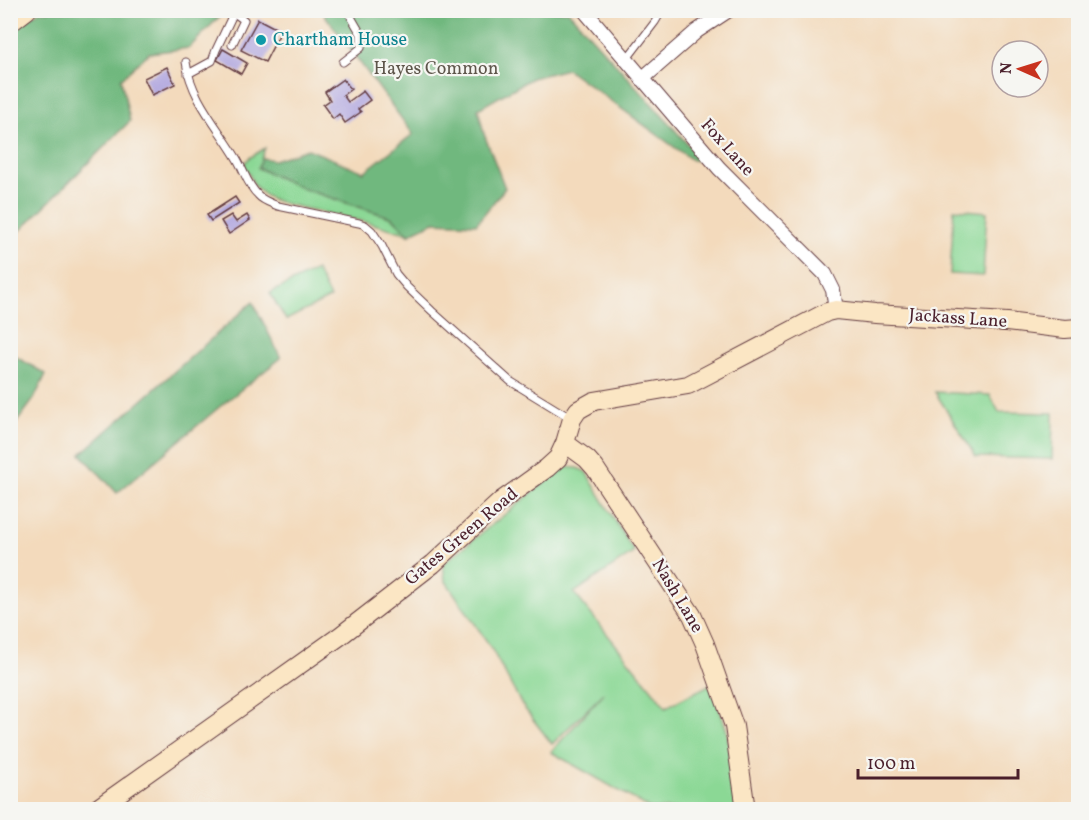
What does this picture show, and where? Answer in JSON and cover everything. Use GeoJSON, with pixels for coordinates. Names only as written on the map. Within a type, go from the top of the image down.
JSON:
{"type":"FeatureCollection","features":[{"type":"Feature","properties":{"kind":"street"},"geometry":{"type":"LineString","coordinates":[[10,23],[27,10]]}},
{"type":"Feature","properties":{"kind":"street","name":"Fox Lane"},"geometry":{"type":"LineString","coordinates":[[584,10],[718,168],[825,274],[833,290],[836,310]]}},
{"type":"Feature","properties":{"kind":"street"},"geometry":{"type":"LineString","coordinates":[[642,79],[697,31],[729,10]]}},
{"type":"Feature","properties":{"kind":"street"},"geometry":{"type":"LineString","coordinates":[[572,419],[578,410],[594,401],[688,385],[827,312],[836,310]]}},
{"type":"Feature","properties":{"kind":"street","name":"Jackass Lane"},"geometry":{"type":"LineString","coordinates":[[836,310],[1007,322],[1065,329],[1078,328]]}},
{"type":"Feature","properties":{"kind":"street","name":"Gates Green Road"},"geometry":{"type":"LineString","coordinates":[[94,810],[340,636],[433,564],[501,501],[558,458],[572,419]]}},
{"type":"Feature","properties":{"kind":"street","name":"Nash Lane"},"geometry":{"type":"LineString","coordinates":[[565,443],[596,468],[692,615],[705,644],[734,726],[746,810]]}},
{"type":"Feature","properties":{"kind":"lane"},"geometry":{"type":"LineString","coordinates":[[343,62],[361,48],[361,34],[347,10]]}},
{"type":"Feature","properties":{"kind":"lane"},"geometry":{"type":"LineString","coordinates":[[626,60],[662,10]]}},
{"type":"Feature","properties":{"kind":"lane"},"geometry":{"type":"LineString","coordinates":[[188,74],[212,61],[235,12],[244,20],[232,45]]}},
{"type":"Feature","properties":{"kind":"lane"},"geometry":{"type":"LineString","coordinates":[[186,62],[198,99],[257,195],[266,202],[278,206],[359,223],[369,228],[382,246],[396,274],[416,296],[510,381],[572,419]]}},
{"type":"Feature","properties":{"kind":"green space","name":"Hayes Common"},"geometry":{"type":"Polygon","coordinates":[[[321,10],[568,11],[703,161],[692,160],[567,69],[532,78],[478,109],[484,134],[505,188],[476,224],[434,222],[409,234],[393,218],[304,189],[258,168],[262,158],[274,160],[308,149],[364,172],[413,134],[321,10]]]}},
{"type":"Feature","properties":{"kind":"green space"},"geometry":{"type":"Polygon","coordinates":[[[39,11],[225,11],[189,48],[149,53],[121,79],[130,121],[11,240],[11,32],[39,11]]]}},
{"type":"Feature","properties":{"kind":"green space"},"geometry":{"type":"Polygon","coordinates":[[[265,148],[258,168],[304,189],[393,218],[409,234],[271,199],[255,186],[244,164],[265,148]]]}},
{"type":"Feature","properties":{"kind":"green space"},"geometry":{"type":"Polygon","coordinates":[[[954,209],[987,212],[983,276],[950,274],[954,209]]]}},
{"type":"Feature","properties":{"kind":"green space"},"geometry":{"type":"Polygon","coordinates":[[[316,270],[330,298],[286,320],[270,293],[316,270]]]}},
{"type":"Feature","properties":{"kind":"green space"},"geometry":{"type":"Polygon","coordinates":[[[253,302],[281,358],[117,493],[81,454],[253,302]]]}},
{"type":"Feature","properties":{"kind":"green space"},"geometry":{"type":"Polygon","coordinates":[[[11,354],[46,374],[34,399],[11,430],[11,354]]]}},
{"type":"Feature","properties":{"kind":"green space"},"geometry":{"type":"Polygon","coordinates":[[[935,392],[990,395],[999,412],[1053,413],[1052,459],[976,457],[935,392]]]}},
{"type":"Feature","properties":{"kind":"green space"},"geometry":{"type":"Polygon","coordinates":[[[561,467],[578,468],[586,472],[634,552],[574,593],[666,707],[711,684],[727,731],[738,809],[651,809],[551,752],[604,693],[552,744],[522,705],[490,646],[445,580],[443,564],[561,467]]]}},
{"type":"Feature","properties":{"kind":"building","name":"Chartham House"},"geometry":{"type":"Polygon","coordinates":[[[258,19],[281,31],[265,62],[241,50],[258,19]]]}},
{"type":"Feature","properties":{"kind":"building"},"geometry":{"type":"Polygon","coordinates":[[[223,49],[247,63],[241,74],[217,60],[223,49]]]}},
{"type":"Feature","properties":{"kind":"building"},"geometry":{"type":"Polygon","coordinates":[[[167,67],[175,84],[152,95],[144,78],[167,67]]]}},
{"type":"Feature","properties":{"kind":"building"},"geometry":{"type":"Polygon","coordinates":[[[343,79],[351,89],[343,95],[348,102],[363,91],[370,100],[358,109],[361,112],[345,123],[339,114],[333,119],[323,105],[330,100],[325,92],[343,79]]]}},
{"type":"Feature","properties":{"kind":"building"},"geometry":{"type":"Polygon","coordinates":[[[235,197],[239,203],[211,221],[207,215],[235,197]]]}},
{"type":"Feature","properties":{"kind":"building"},"geometry":{"type":"Polygon","coordinates":[[[231,215],[236,222],[247,215],[250,220],[229,234],[221,221],[231,215]]]}},
{"type":"Feature","properties":{"kind":"place","name":"Chartham House"},"geometry":{"type":"Point","coordinates":[261,40]}}]}
